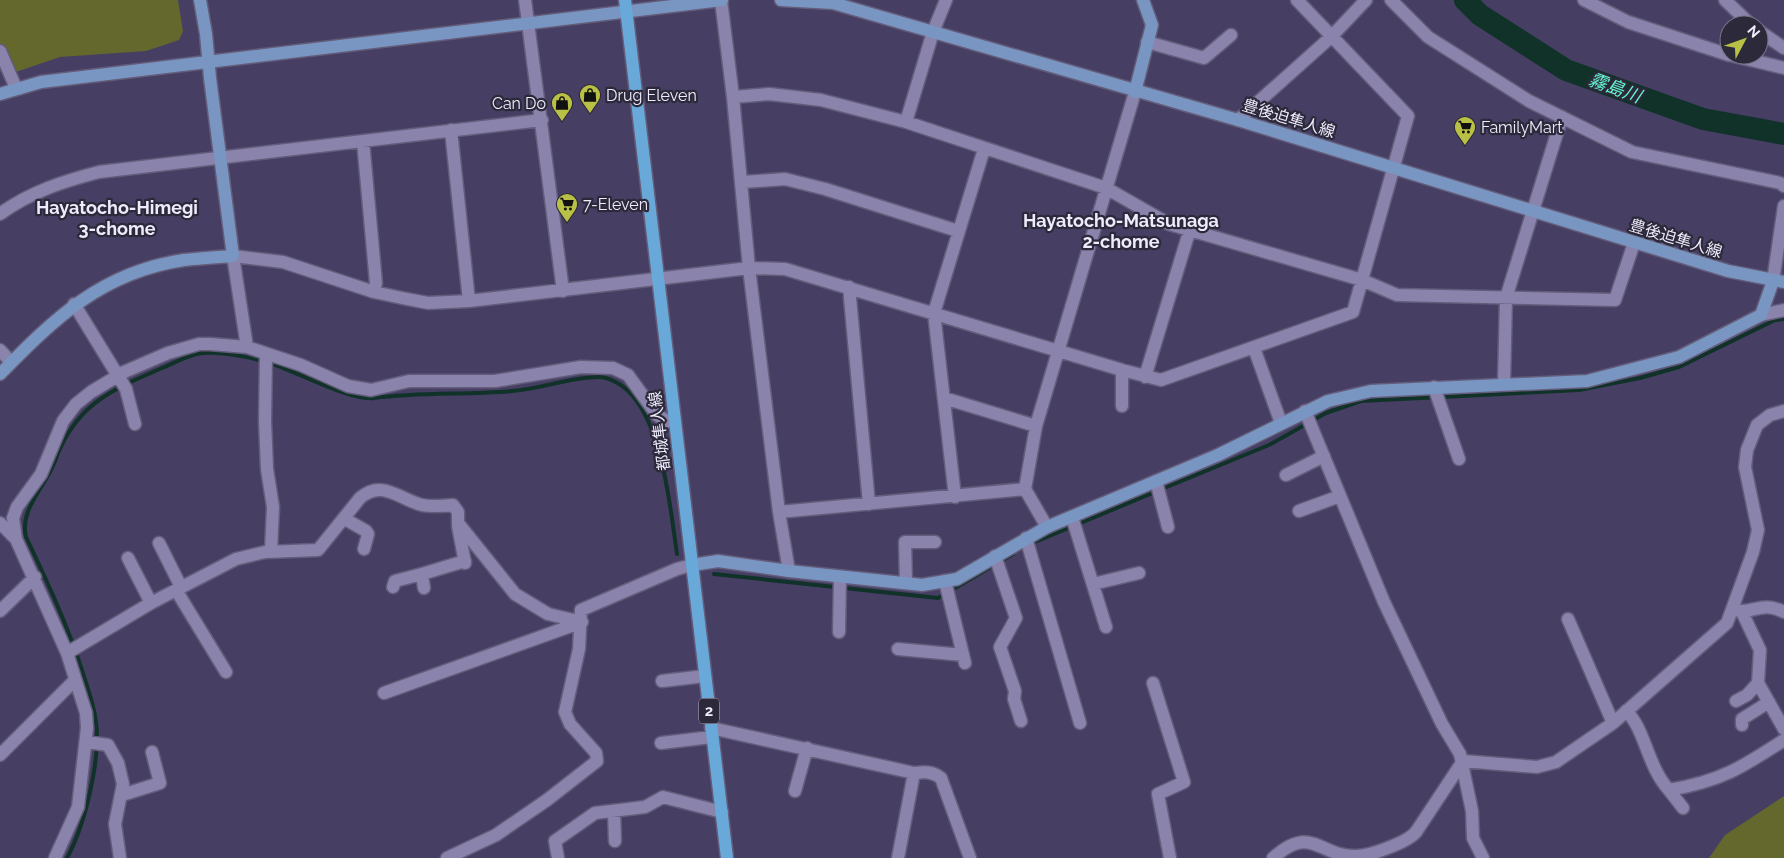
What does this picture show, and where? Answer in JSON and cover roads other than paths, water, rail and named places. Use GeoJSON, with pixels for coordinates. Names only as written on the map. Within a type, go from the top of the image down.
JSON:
{"type":"FeatureCollection","features":[{"type":"Feature","properties":{"kind":"main road","name":"都城隼人線"},"geometry":{"type":"LineString","coordinates":[[625,6],[727,858]]}},
{"type":"Feature","properties":{"kind":"street"},"geometry":{"type":"LineString","coordinates":[[200,0],[233,256],[247,347]]}},
{"type":"Feature","properties":{"kind":"street"},"geometry":{"type":"LineString","coordinates":[[525,0],[563,290]]}},
{"type":"Feature","properties":{"kind":"street"},"geometry":{"type":"LineString","coordinates":[[0,94],[41,82],[528,22],[625,6],[722,0],[743,182],[749,268],[779,512],[789,571]]}},
{"type":"Feature","properties":{"kind":"street","name":"豊後迫隼人線"},"geometry":{"type":"LineString","coordinates":[[781,0],[833,3],[1135,92],[1238,120],[1728,271],[1778,281]]}},
{"type":"Feature","properties":{"kind":"street"},"geometry":{"type":"LineString","coordinates":[[906,122],[946,0]]}},
{"type":"Feature","properties":{"kind":"street"},"geometry":{"type":"LineString","coordinates":[[1047,527],[1025,489],[1036,426],[1056,350],[1135,92],[1148,42],[1152,25],[1144,0]]}},
{"type":"Feature","properties":{"kind":"street"},"geometry":{"type":"LineString","coordinates":[[0,374],[74,304],[106,284],[136,272],[184,260],[233,256],[283,262],[374,292],[428,303],[469,301],[749,268],[785,268],[1145,377],[1161,380],[1353,312],[1408,116],[1297,0]]}},
{"type":"Feature","properties":{"kind":"street"},"geometry":{"type":"LineString","coordinates":[[1238,120],[1331,37],[1366,0]]}},
{"type":"Feature","properties":{"kind":"street"},"geometry":{"type":"LineString","coordinates":[[1391,0],[1428,37],[1529,101],[1632,152],[1780,183],[1784,186]]}},
{"type":"Feature","properties":{"kind":"street"},"geometry":{"type":"LineString","coordinates":[[1584,0],[1628,22],[1719,52]]}},
{"type":"Feature","properties":{"kind":"street"},"geometry":{"type":"LineString","coordinates":[[1725,0],[1741,15]]}},
{"type":"Feature","properties":{"kind":"street"},"geometry":{"type":"LineString","coordinates":[[1148,42],[1204,58],[1231,35]]}},
{"type":"Feature","properties":{"kind":"street"},"geometry":{"type":"LineString","coordinates":[[1769,38],[1784,48]]}},
{"type":"Feature","properties":{"kind":"street"},"geometry":{"type":"LineString","coordinates":[[0,51],[16,88]]}},
{"type":"Feature","properties":{"kind":"street"},"geometry":{"type":"LineString","coordinates":[[1769,64],[1784,68]]}},
{"type":"Feature","properties":{"kind":"street"},"geometry":{"type":"LineString","coordinates":[[733,97],[770,94],[821,100],[906,122],[1106,188],[1169,224],[1362,280],[1397,295],[1615,300],[1634,243]]}},
{"type":"Feature","properties":{"kind":"street"},"geometry":{"type":"LineString","coordinates":[[1504,383],[1506,298],[1562,117]]}},
{"type":"Feature","properties":{"kind":"street"},"geometry":{"type":"LineString","coordinates":[[0,214],[14,204],[38,192],[99,172],[542,120]]}},
{"type":"Feature","properties":{"kind":"street"},"geometry":{"type":"LineString","coordinates":[[451,130],[469,301]]}},
{"type":"Feature","properties":{"kind":"street"},"geometry":{"type":"LineString","coordinates":[[363,142],[376,283],[374,292]]}},
{"type":"Feature","properties":{"kind":"street"},"geometry":{"type":"LineString","coordinates":[[956,497],[934,313],[984,149]]}},
{"type":"Feature","properties":{"kind":"street"},"geometry":{"type":"LineString","coordinates":[[743,182],[785,179],[825,189],[958,231]]}},
{"type":"Feature","properties":{"kind":"street"},"geometry":{"type":"LineString","coordinates":[[1761,315],[1778,281],[1784,206]]}},
{"type":"Feature","properties":{"kind":"street"},"geometry":{"type":"LineString","coordinates":[[1145,377],[1190,229]]}},
{"type":"Feature","properties":{"kind":"street"},"geometry":{"type":"LineString","coordinates":[[849,288],[869,504]]}},
{"type":"Feature","properties":{"kind":"street"},"geometry":{"type":"LineString","coordinates":[[74,304],[121,381],[135,424]]}},
{"type":"Feature","properties":{"kind":"street"},"geometry":{"type":"LineString","coordinates":[[447,858],[496,835],[547,800],[597,760],[596,752],[570,724],[565,712],[579,649],[582,622],[581,610],[677,569],[718,561],[840,578],[922,585],[946,582],[957,579],[1047,527],[1218,455],[1281,423],[1308,418],[1328,402],[1371,390],[1587,381],[1679,357],[1761,315],[1784,310]]}},
{"type":"Feature","properties":{"kind":"street"},"geometry":{"type":"LineString","coordinates":[[55,858],[78,807],[94,743],[75,680],[72,650],[16,539],[13,522],[14,512],[41,474],[63,421],[76,404],[121,381],[168,353],[199,344],[247,347],[266,360],[301,365],[348,386],[370,390],[409,381],[495,381],[581,367],[613,368],[628,375],[657,415],[667,421],[675,422]]}},
{"type":"Feature","properties":{"kind":"street"},"geometry":{"type":"LineString","coordinates":[[1254,348],[1281,423]]}},
{"type":"Feature","properties":{"kind":"street"},"geometry":{"type":"LineString","coordinates":[[0,350],[11,362]]}},
{"type":"Feature","properties":{"kind":"street"},"geometry":{"type":"LineString","coordinates":[[266,360],[267,470],[273,507],[271,551]]}},
{"type":"Feature","properties":{"kind":"street"},"geometry":{"type":"LineString","coordinates":[[1122,370],[1122,406]]}},
{"type":"Feature","properties":{"kind":"street"},"geometry":{"type":"LineString","coordinates":[[1434,388],[1458,459]]}},
{"type":"Feature","properties":{"kind":"street"},"geometry":{"type":"LineString","coordinates":[[944,398],[1036,426]]}},
{"type":"Feature","properties":{"kind":"street"},"geometry":{"type":"LineString","coordinates":[[1462,761],[1537,767],[1547,766],[1568,756],[1613,722],[1727,623],[1737,611],[1758,530],[1745,467],[1747,450],[1757,425],[1770,415],[1784,411]]}},
{"type":"Feature","properties":{"kind":"street"},"geometry":{"type":"LineString","coordinates":[[1308,418],[1384,602],[1442,724],[1456,744],[1462,761],[1472,811],[1473,838],[1483,858]]}},
{"type":"Feature","properties":{"kind":"street"},"geometry":{"type":"LineString","coordinates":[[1286,475],[1324,456]]}},
{"type":"Feature","properties":{"kind":"street"},"geometry":{"type":"LineString","coordinates":[[1156,482],[1168,527]]}},
{"type":"Feature","properties":{"kind":"street"},"geometry":{"type":"LineString","coordinates":[[72,650],[151,603],[236,559],[271,551],[318,550],[345,519],[360,498],[368,492],[378,489],[424,505],[453,505],[458,512],[458,523],[465,562],[395,581],[393,587]]}},
{"type":"Feature","properties":{"kind":"street"},"geometry":{"type":"LineString","coordinates":[[779,512],[956,497],[1025,489]]}},
{"type":"Feature","properties":{"kind":"street"},"geometry":{"type":"LineString","coordinates":[[1299,511],[1340,496]]}},
{"type":"Feature","properties":{"kind":"street"},"geometry":{"type":"LineString","coordinates":[[1072,517],[1106,627]]}},
{"type":"Feature","properties":{"kind":"street"},"geometry":{"type":"LineString","coordinates":[[345,519],[368,534],[364,549]]}},
{"type":"Feature","properties":{"kind":"street"},"geometry":{"type":"LineString","coordinates":[[0,523],[16,539]]}},
{"type":"Feature","properties":{"kind":"street"},"geometry":{"type":"LineString","coordinates":[[458,523],[516,594],[548,614],[582,622]]}},
{"type":"Feature","properties":{"kind":"street"},"geometry":{"type":"LineString","coordinates":[[1026,538],[1080,723]]}},
{"type":"Feature","properties":{"kind":"street"},"geometry":{"type":"LineString","coordinates":[[906,583],[898,542],[935,542]]}},
{"type":"Feature","properties":{"kind":"street"},"geometry":{"type":"LineString","coordinates":[[159,543],[178,589],[226,672]]}},
{"type":"Feature","properties":{"kind":"street"},"geometry":{"type":"LineString","coordinates":[[995,557],[1016,618],[1000,647],[1015,691],[1014,699],[1021,721]]}},
{"type":"Feature","properties":{"kind":"street"},"geometry":{"type":"LineString","coordinates":[[128,558],[151,603]]}},
{"type":"Feature","properties":{"kind":"street"},"geometry":{"type":"LineString","coordinates":[[1093,584],[1139,573]]}},
{"type":"Feature","properties":{"kind":"street"},"geometry":{"type":"LineString","coordinates":[[422,574],[424,588]]}},
{"type":"Feature","properties":{"kind":"street"},"geometry":{"type":"LineString","coordinates":[[0,611],[35,577]]}},
{"type":"Feature","properties":{"kind":"street"},"geometry":{"type":"LineString","coordinates":[[838,632],[840,578]]}},
{"type":"Feature","properties":{"kind":"street"},"geometry":{"type":"LineString","coordinates":[[898,649],[964,659],[946,582]]}},
{"type":"Feature","properties":{"kind":"street"},"geometry":{"type":"LineString","coordinates":[[1737,611],[1759,606],[1774,607],[1784,612]]}},
{"type":"Feature","properties":{"kind":"street"},"geometry":{"type":"LineString","coordinates":[[1737,611],[1760,650],[1758,683],[1784,729]]}},
{"type":"Feature","properties":{"kind":"street"},"geometry":{"type":"LineString","coordinates":[[1568,619],[1613,722]]}},
{"type":"Feature","properties":{"kind":"street"},"geometry":{"type":"LineString","coordinates":[[384,693],[582,622]]}},
{"type":"Feature","properties":{"kind":"street"},"geometry":{"type":"LineString","coordinates":[[662,681],[705,676]]}},
{"type":"Feature","properties":{"kind":"street"},"geometry":{"type":"LineString","coordinates":[[0,755],[75,680]]}},
{"type":"Feature","properties":{"kind":"street"},"geometry":{"type":"LineString","coordinates":[[1153,683],[1184,782],[1158,794],[1170,858]]}},
{"type":"Feature","properties":{"kind":"street"},"geometry":{"type":"LineString","coordinates":[[1736,701],[1747,695],[1758,683]]}},
{"type":"Feature","properties":{"kind":"street"},"geometry":{"type":"LineString","coordinates":[[1742,725],[1742,719],[1769,702]]}},
{"type":"Feature","properties":{"kind":"street"},"geometry":{"type":"LineString","coordinates":[[1626,711],[1634,718],[1655,771],[1683,808]]}},
{"type":"Feature","properties":{"kind":"street"},"geometry":{"type":"LineString","coordinates":[[661,743],[712,733],[807,748],[914,774],[928,772],[941,778],[970,858]]}},
{"type":"Feature","properties":{"kind":"street"},"geometry":{"type":"LineString","coordinates":[[1669,790],[1703,784],[1736,772],[1784,740]]}},
{"type":"Feature","properties":{"kind":"street"},"geometry":{"type":"LineString","coordinates":[[94,743],[108,745],[118,763],[123,784],[116,824],[120,858]]}},
{"type":"Feature","properties":{"kind":"street"},"geometry":{"type":"LineString","coordinates":[[795,791],[807,748]]}},
{"type":"Feature","properties":{"kind":"street"},"geometry":{"type":"LineString","coordinates":[[122,795],[160,783],[152,752]]}},
{"type":"Feature","properties":{"kind":"street"},"geometry":{"type":"LineString","coordinates":[[1273,858],[1288,846],[1304,842],[1356,856],[1366,855],[1408,839],[1416,832],[1462,761]]}},
{"type":"Feature","properties":{"kind":"street"},"geometry":{"type":"LineString","coordinates":[[898,858],[914,774]]}},
{"type":"Feature","properties":{"kind":"street"},"geometry":{"type":"LineString","coordinates":[[558,858],[555,841],[595,813],[645,807],[664,797],[722,812]]}},
{"type":"Feature","properties":{"kind":"street"},"geometry":{"type":"LineString","coordinates":[[614,810],[616,841]]}},
{"type":"Feature","properties":{"kind":"waterway","name":"霧島川"},"geometry":{"type":"LineString","coordinates":[[1465,0],[1480,15],[1566,70],[1703,119],[1784,134]]}},
{"type":"Feature","properties":{"kind":"waterway"},"geometry":{"type":"LineString","coordinates":[[1162,489],[1269,445],[1326,413],[1361,401],[1579,390],[1640,378],[1679,367],[1775,320],[1784,319]]}},
{"type":"Feature","properties":{"kind":"waterway"},"geometry":{"type":"LineString","coordinates":[[67,858],[80,828],[90,792],[96,754],[96,722],[92,702],[70,636],[26,537],[26,517],[34,498],[51,470],[63,442],[73,426],[97,402],[127,384],[187,357],[212,353],[257,359],[339,391],[364,398],[512,391],[577,379],[606,378],[618,383],[627,390],[639,405],[649,423],[657,444],[668,490],[677,554]]}},
{"type":"Feature","properties":{"kind":"waterway"},"geometry":{"type":"LineString","coordinates":[[1030,544],[1155,492]]}},
{"type":"Feature","properties":{"kind":"waterway"},"geometry":{"type":"LineString","coordinates":[[714,574],[938,598],[1013,554]]}},
{"type":"Feature","properties":{"kind":"place","name":"Drug Eleven"},"geometry":{"type":"Point","coordinates":[590,114]}},
{"type":"Feature","properties":{"kind":"place","name":"Can Do"},"geometry":{"type":"Point","coordinates":[562,122]}},
{"type":"Feature","properties":{"kind":"place","name":"FamilyMart"},"geometry":{"type":"Point","coordinates":[1465,146]}},
{"type":"Feature","properties":{"kind":"place","name":"7-Eleven"},"geometry":{"type":"Point","coordinates":[567,223]}},
{"type":"Feature","properties":{"kind":"district","name":"Hayatocho-Himegi 3-chome"},"geometry":{"type":"Point","coordinates":[117,218]}},
{"type":"Feature","properties":{"kind":"district","name":"Hayatocho-Matsunaga 2-chome"},"geometry":{"type":"Point","coordinates":[1121,231]}}]}
